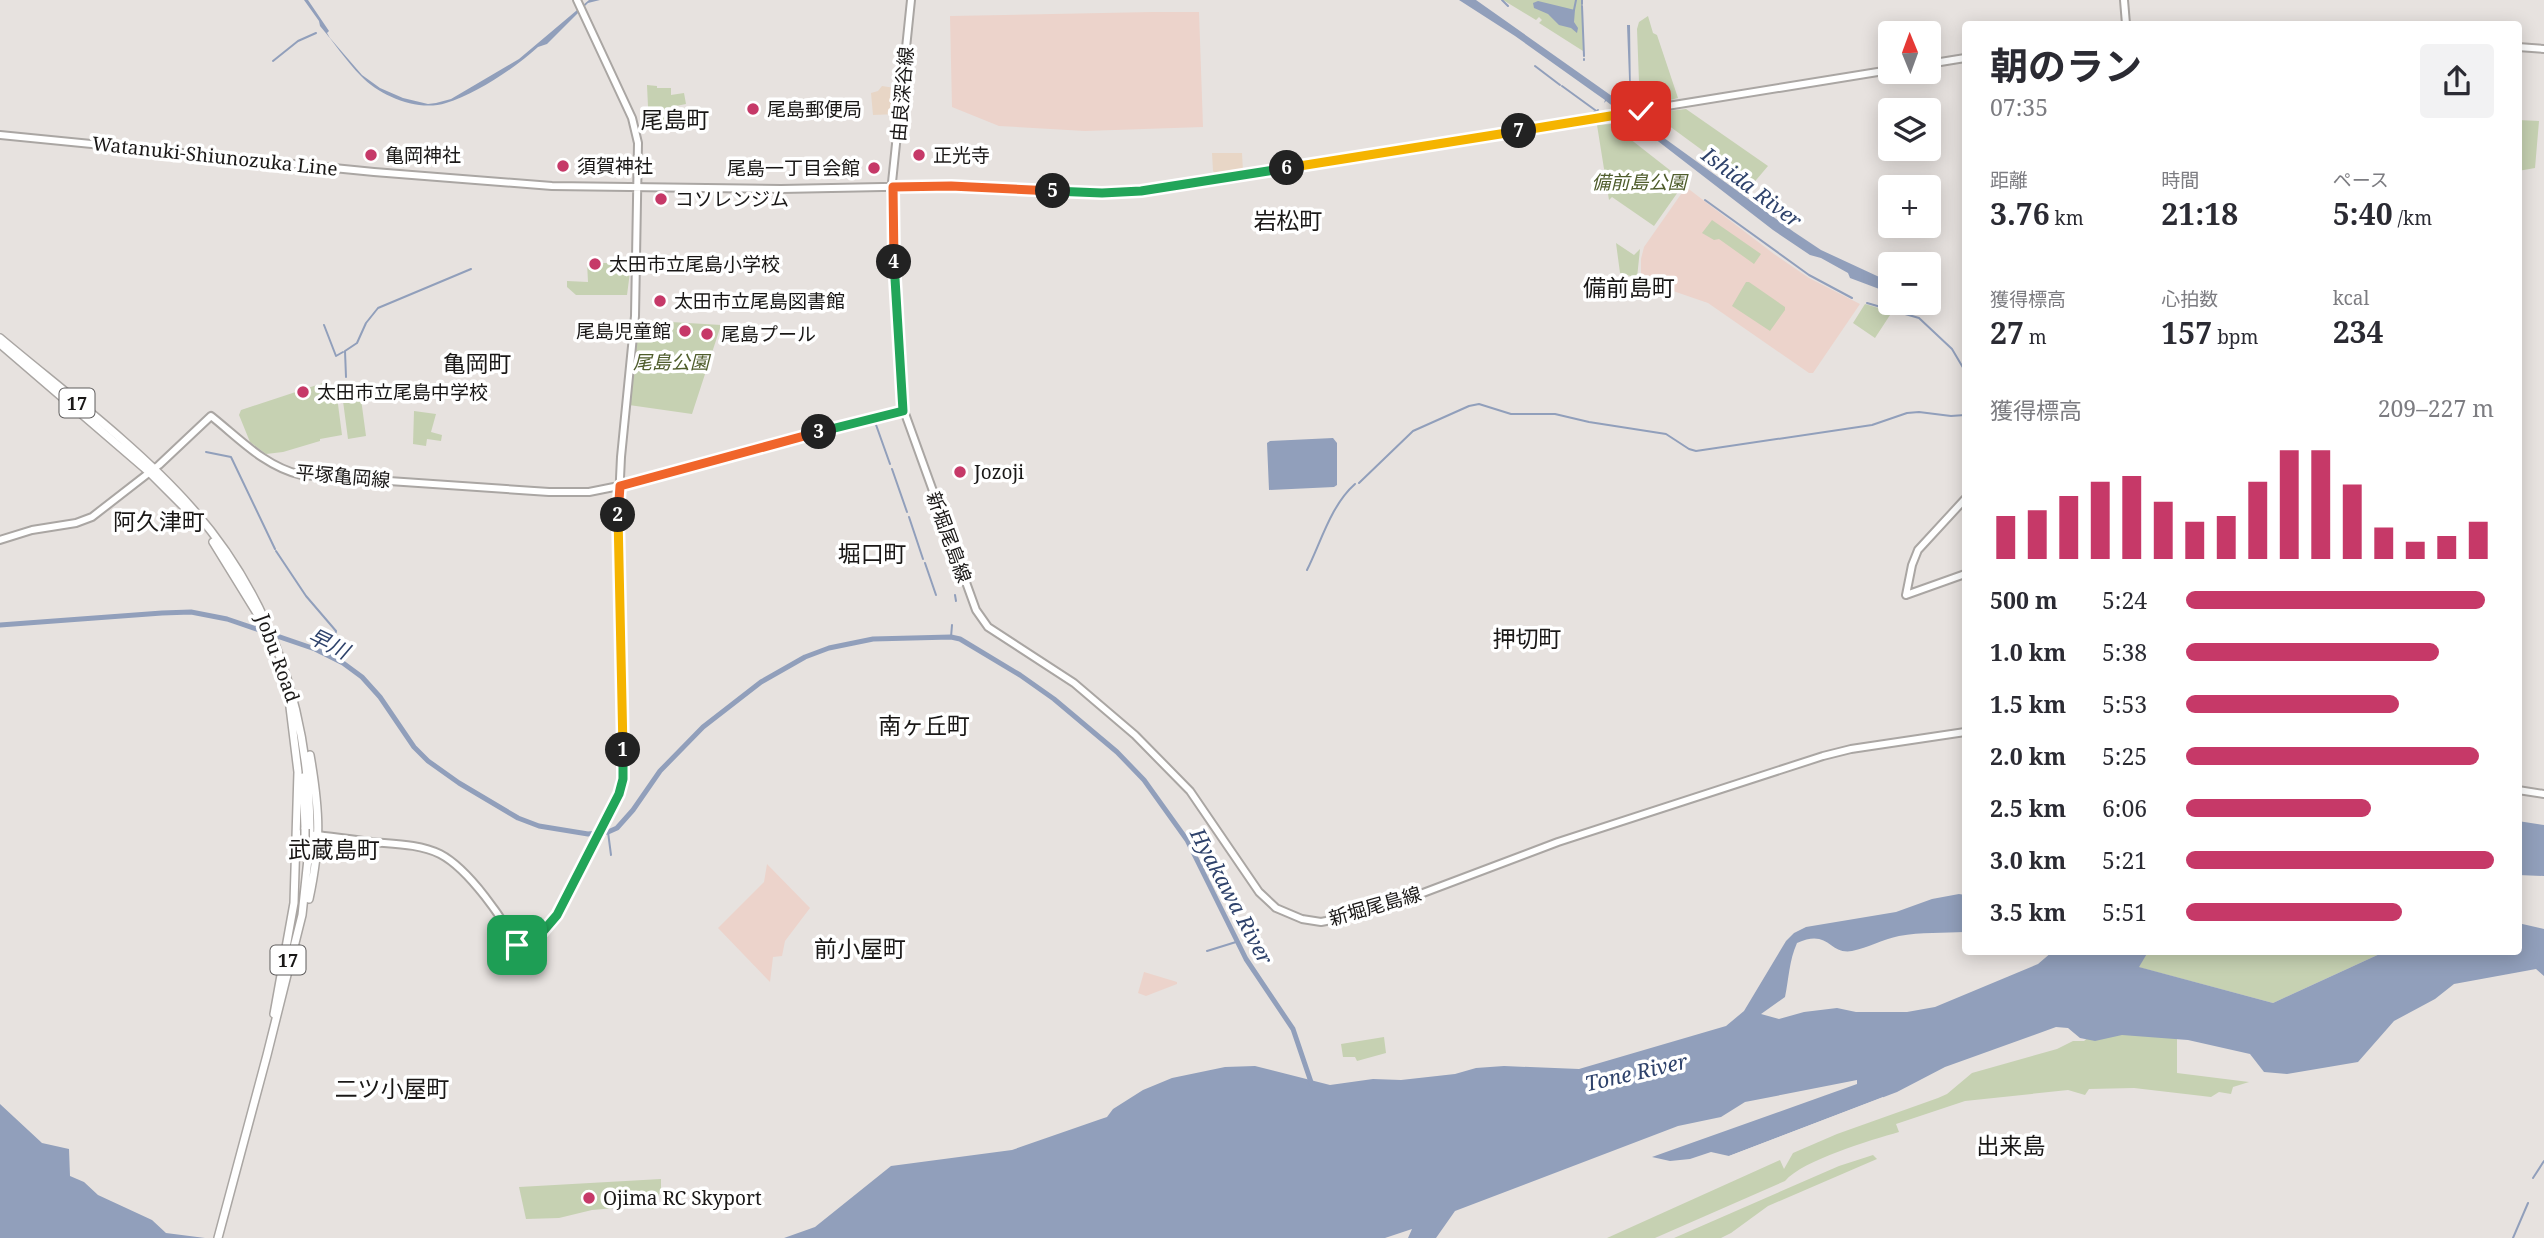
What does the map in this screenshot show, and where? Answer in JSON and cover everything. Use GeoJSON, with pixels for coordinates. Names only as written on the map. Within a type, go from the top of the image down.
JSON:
{"type":"FeatureCollection","features":[{"type":"Feature","properties":{"kind":"highway","name":"Jobu Road"},"geometry":{"type":"LineString","coordinates":[[0,338],[184,500],[215,536],[244,578],[274,646],[306,757],[308,840],[302,915],[218,1238]]}},
{"type":"Feature","properties":{"kind":"highway","name":"Jobu Road"},"geometry":{"type":"LineString","coordinates":[[0,344],[151,470]]}},
{"type":"Feature","properties":{"kind":"highway"},"geometry":{"type":"LineString","coordinates":[[273,1022],[294,903],[298,772],[292,702]]}},
{"type":"Feature","properties":{"kind":"highway"},"geometry":{"type":"LineString","coordinates":[[292,702],[303,718],[307,735],[317,796],[319,835],[317,861],[308,904],[302,915]]}},
{"type":"Feature","properties":{"kind":"highway","name":"Jobu Road"},"geometry":{"type":"LineString","coordinates":[[259,1082],[298,909],[308,840]]}},
{"type":"Feature","properties":{"kind":"main road","name":"由良深谷線"},"geometry":{"type":"LineString","coordinates":[[893,187],[911,0]]}},
{"type":"Feature","properties":{"kind":"main road"},"geometry":{"type":"LineString","coordinates":[[2124,0],[2126,21]]}},
{"type":"Feature","properties":{"kind":"main road"},"geometry":{"type":"LineString","coordinates":[[297,833],[409,846],[443,856],[462,871],[504,920],[519,948],[539,936],[552,922],[620,792],[623,774],[618,521],[635,319],[639,143],[632,118],[578,2]]}},
{"type":"Feature","properties":{"kind":"main road"},"geometry":{"type":"LineString","coordinates":[[2522,47],[2544,49]]}},
{"type":"Feature","properties":{"kind":"main road"},"geometry":{"type":"LineString","coordinates":[[1941,62],[1962,58]]}},
{"type":"Feature","properties":{"kind":"main road","name":"Watanuki-Shiunozuka Line"},"geometry":{"type":"LineString","coordinates":[[0,135],[530,185],[789,190],[951,186],[1089,193],[1141,191],[1878,72]]}},
{"type":"Feature","properties":{"kind":"main road","name":"新堀尾島線"},"geometry":{"type":"LineString","coordinates":[[893,187],[903,411],[981,620],[1074,683],[1124,724],[1190,792],[1259,892],[1276,908],[1301,919],[1321,922],[1342,918],[1423,893],[1596,829],[1831,753],[1962,732]]}},
{"type":"Feature","properties":{"kind":"main road"},"geometry":{"type":"LineString","coordinates":[[620,486],[903,411]]}},
{"type":"Feature","properties":{"kind":"main road","name":"平塚亀岡線"},"geometry":{"type":"LineString","coordinates":[[0,540],[36,529],[87,520],[151,470],[211,416],[264,460],[286,471],[306,476],[550,492],[589,492],[620,486]]}},
{"type":"Feature","properties":{"kind":"main road"},"geometry":{"type":"LineString","coordinates":[[1962,502],[1918,550],[1906,595],[1962,574]]}},
{"type":"Feature","properties":{"kind":"main road"},"geometry":{"type":"LineString","coordinates":[[2522,791],[2544,794]]}},
{"type":"Feature","properties":{"kind":"shaded area"},"geometry":{"type":"Polygon","coordinates":[[[1199,12],[1203,127],[1085,131],[999,126],[952,107],[950,16],[1199,12]]]}},
{"type":"Feature","properties":{"kind":"shaded area"},"geometry":{"type":"Polygon","coordinates":[[[882,86],[901,89],[897,114],[873,115],[871,93],[882,86]]]}},
{"type":"Feature","properties":{"kind":"shaded area"},"geometry":{"type":"Polygon","coordinates":[[[1212,153],[1242,153],[1243,171],[1217,175],[1213,171],[1212,153]]]}},
{"type":"Feature","properties":{"kind":"shaded area"},"geometry":{"type":"Polygon","coordinates":[[[1686,187],[1809,278],[1860,304],[1813,373],[1809,373],[1708,303],[1641,280],[1644,247],[1686,187]]]}},
{"type":"Feature","properties":{"kind":"shaded area"},"geometry":{"type":"Polygon","coordinates":[[[767,864],[810,908],[785,941],[782,956],[773,957],[770,982],[718,928],[764,882],[767,864]]]}},
{"type":"Feature","properties":{"kind":"shaded area"},"geometry":{"type":"Polygon","coordinates":[[[1144,972],[1177,984],[1146,996],[1138,993],[1144,972]]]}},
{"type":"Feature","properties":{"kind":"green space"},"geometry":{"type":"Polygon","coordinates":[[[1503,0],[1582,0],[1583,51],[1539,23],[1542,20],[1539,17],[1536,20],[1503,0]]]}},
{"type":"Feature","properties":{"kind":"green space"},"geometry":{"type":"Polygon","coordinates":[[[1648,16],[1678,98],[1647,106],[1643,105],[1639,82],[1637,29],[1639,22],[1648,16]]]}},
{"type":"Feature","properties":{"kind":"green space"},"geometry":{"type":"Polygon","coordinates":[[[647,85],[671,88],[671,95],[684,93],[686,104],[676,106],[674,126],[649,128],[647,85]]]}},
{"type":"Feature","properties":{"kind":"green space"},"geometry":{"type":"Polygon","coordinates":[[[1686,109],[1768,166],[1751,186],[1657,117],[1669,111],[1686,109]]]}},
{"type":"Feature","properties":{"kind":"green space"},"geometry":{"type":"Polygon","coordinates":[[[2522,120],[2539,121],[2535,168],[2522,170],[2522,120]]]}},
{"type":"Feature","properties":{"kind":"green space","name":"備前島公園"},"geometry":{"type":"Polygon","coordinates":[[[1611,124],[1685,182],[1654,226],[1612,197],[1609,200],[1597,125],[1611,124]]]}},
{"type":"Feature","properties":{"kind":"green space"},"geometry":{"type":"Polygon","coordinates":[[[1712,220],[1761,254],[1754,264],[1719,239],[1714,240],[1702,233],[1712,220]]]}},
{"type":"Feature","properties":{"kind":"green space"},"geometry":{"type":"Polygon","coordinates":[[[1616,243],[1634,255],[1640,249],[1637,278],[1620,273],[1616,243]]]}},
{"type":"Feature","properties":{"kind":"green space"},"geometry":{"type":"Polygon","coordinates":[[[587,262],[628,263],[630,272],[627,295],[576,295],[567,287],[567,281],[588,282],[587,262]]]}},
{"type":"Feature","properties":{"kind":"green space"},"geometry":{"type":"Polygon","coordinates":[[[1746,282],[1785,307],[1770,331],[1732,306],[1746,282]]]}},
{"type":"Feature","properties":{"kind":"green space"},"geometry":{"type":"Polygon","coordinates":[[[1865,304],[1878,308],[1878,315],[1890,315],[1875,338],[1853,323],[1865,304]]]}},
{"type":"Feature","properties":{"kind":"green space","name":"尾島公園"},"geometry":{"type":"Polygon","coordinates":[[[638,320],[721,325],[692,414],[629,405],[638,320]]]}},
{"type":"Feature","properties":{"kind":"green space"},"geometry":{"type":"Polygon","coordinates":[[[326,382],[336,389],[342,435],[320,439],[283,452],[266,454],[250,442],[239,415],[241,410],[326,382]]]}},
{"type":"Feature","properties":{"kind":"green space"},"geometry":{"type":"Polygon","coordinates":[[[359,384],[366,436],[348,439],[341,386],[359,384]]]}},
{"type":"Feature","properties":{"kind":"green space"},"geometry":{"type":"Polygon","coordinates":[[[414,411],[436,414],[431,432],[442,435],[441,441],[427,439],[426,446],[413,444],[414,411]]]}},
{"type":"Feature","properties":{"kind":"green space"},"geometry":{"type":"Polygon","coordinates":[[[2146,955],[2377,955],[2273,1003],[2138,967],[2146,955]]]}},
{"type":"Feature","properties":{"kind":"green space"},"geometry":{"type":"Polygon","coordinates":[[[2108,1029],[2177,1033],[2177,1073],[2249,1082],[2233,1087],[2231,1094],[2219,1092],[2211,1097],[2134,1088],[2089,1089],[2085,1095],[2068,1090],[1965,1101],[1896,1124],[1899,1132],[1822,1158],[1785,1181],[1655,1238],[1607,1238],[1780,1160],[1784,1169],[1793,1153],[1947,1094],[1972,1073],[2057,1049],[2073,1041],[2084,1041],[2108,1029]]]}},
{"type":"Feature","properties":{"kind":"green space"},"geometry":{"type":"Polygon","coordinates":[[[1384,1037],[1386,1053],[1357,1061],[1355,1057],[1343,1057],[1341,1044],[1384,1037]]]}},
{"type":"Feature","properties":{"kind":"green space"},"geometry":{"type":"Polygon","coordinates":[[[1873,1155],[1877,1159],[1768,1206],[1721,1238],[1674,1238],[1839,1166],[1873,1155]]]}},
{"type":"Feature","properties":{"kind":"green space","name":"Ojima RC Skyport"},"geometry":{"type":"Polygon","coordinates":[[[661,1179],[661,1189],[654,1209],[627,1207],[592,1210],[559,1218],[526,1219],[519,1187],[661,1179]]]}},
{"type":"Feature","properties":{"kind":"water"},"geometry":{"type":"Polygon","coordinates":[[[304,0],[308,0],[329,31],[327,33],[330,38],[362,75],[380,88],[403,98],[428,104],[451,99],[519,59],[589,0],[600,0],[588,3],[547,44],[538,47],[495,79],[458,99],[435,105],[424,105],[389,96],[361,76],[320,26],[304,0]]]}},
{"type":"Feature","properties":{"kind":"water"},"geometry":{"type":"Polygon","coordinates":[[[1459,0],[1476,0],[1626,106],[1630,105],[1627,25],[1630,25],[1631,99],[1634,109],[1653,130],[1821,250],[1878,276],[1878,288],[1850,278],[1848,273],[1810,255],[1773,230],[1606,101],[1604,103],[1605,100],[1459,0]]]}},
{"type":"Feature","properties":{"kind":"water"},"geometry":{"type":"Polygon","coordinates":[[[1538,1],[1575,10],[1577,33],[1571,28],[1559,25],[1548,14],[1534,8],[1533,3],[1538,1]]]}},
{"type":"Feature","properties":{"kind":"water"},"geometry":{"type":"Polygon","coordinates":[[[1333,438],[1337,443],[1337,485],[1269,490],[1267,443],[1333,438]]]}},
{"type":"Feature","properties":{"kind":"water"},"geometry":{"type":"Polygon","coordinates":[[[2522,822],[2544,825],[2544,876],[2522,875],[2522,822]]]}},
{"type":"Feature","properties":{"kind":"water","name":"Tone River"},"geometry":{"type":"Polygon","coordinates":[[[1962,894],[1962,932],[1899,936],[1852,951],[1838,949],[1816,938],[1797,943],[1785,997],[1761,1014],[1779,1019],[1804,1012],[1837,1008],[1856,1012],[1907,1012],[1935,1007],[2038,964],[2048,955],[2146,955],[2139,967],[2273,1003],[2377,955],[2522,955],[2522,924],[2544,929],[2544,976],[2536,969],[2454,984],[2435,999],[2394,1021],[2358,1062],[2287,1074],[2264,1072],[2250,1054],[2188,1040],[2122,1035],[2095,1041],[2080,1038],[2068,1028],[2056,1027],[1945,1067],[1897,1092],[1729,1156],[1711,1152],[1690,1159],[1670,1161],[1652,1157],[1857,1084],[1857,1080],[1745,1102],[1721,1117],[1678,1126],[1455,1211],[1436,1238],[1408,1238],[1412,1229],[1385,1238],[784,1238],[815,1227],[891,1166],[1012,1150],[1107,1117],[1113,1109],[1143,1090],[1172,1078],[1225,1067],[1255,1066],[1330,1085],[1373,1079],[1401,1080],[1504,1066],[1579,1069],[1726,1026],[1744,1011],[1786,941],[1794,933],[1806,927],[1896,912],[1932,899],[1962,894]]]}},
{"type":"Feature","properties":{"kind":"water"},"geometry":{"type":"Polygon","coordinates":[[[0,1104],[42,1143],[69,1149],[70,1176],[84,1182],[98,1195],[152,1220],[166,1233],[205,1238],[0,1238],[0,1104]]]}},
{"type":"Feature","properties":{"kind":"pier"},"geometry":{"type":"Polygon","coordinates":[[[1883,1097],[1884,1100],[1729,1159],[1729,1156],[1883,1097]]]}},
{"type":"Feature","properties":{"kind":"waterway"},"geometry":{"type":"LineString","coordinates":[[1502,0],[1508,6]]}},
{"type":"Feature","properties":{"kind":"waterway"},"geometry":{"type":"LineString","coordinates":[[1574,10],[1576,0]]}},
{"type":"Feature","properties":{"kind":"waterway"},"geometry":{"type":"LineString","coordinates":[[1582,6],[1584,56]]}},
{"type":"Feature","properties":{"kind":"waterway"},"geometry":{"type":"LineString","coordinates":[[273,61],[298,41],[316,33]]}},
{"type":"Feature","properties":{"kind":"waterway"},"geometry":{"type":"LineString","coordinates":[[1535,66],[1560,85]]}},
{"type":"Feature","properties":{"kind":"waterway"},"geometry":{"type":"LineString","coordinates":[[1562,86],[1595,110]]}},
{"type":"Feature","properties":{"kind":"waterway"},"geometry":{"type":"LineString","coordinates":[[1541,122],[1591,114],[1598,110]]}},
{"type":"Feature","properties":{"kind":"waterway"},"geometry":{"type":"LineString","coordinates":[[1398,145],[1538,123]]}},
{"type":"Feature","properties":{"kind":"waterway"},"geometry":{"type":"LineString","coordinates":[[1705,200],[1809,275],[1852,298]]}},
{"type":"Feature","properties":{"kind":"waterway"},"geometry":{"type":"LineString","coordinates":[[346,377],[345,351],[357,343],[366,323],[378,308],[471,269]]}},
{"type":"Feature","properties":{"kind":"waterway"},"geometry":{"type":"LineString","coordinates":[[1867,303],[1919,318],[1952,349],[1962,366]]}},
{"type":"Feature","properties":{"kind":"waterway"},"geometry":{"type":"LineString","coordinates":[[324,325],[336,356],[343,352]]}},
{"type":"Feature","properties":{"kind":"waterway"},"geometry":{"type":"LineString","coordinates":[[1359,483],[1413,431],[1479,404],[1511,414],[1555,414],[1666,434],[1696,451],[1872,425],[1907,413],[1962,415]]}},
{"type":"Feature","properties":{"kind":"waterway"},"geometry":{"type":"LineString","coordinates":[[875,422],[890,464]]}},
{"type":"Feature","properties":{"kind":"waterway"},"geometry":{"type":"LineString","coordinates":[[206,452],[231,457],[275,549]]}},
{"type":"Feature","properties":{"kind":"waterway"},"geometry":{"type":"LineString","coordinates":[[892,469],[907,512]]}},
{"type":"Feature","properties":{"kind":"waterway"},"geometry":{"type":"LineString","coordinates":[[1307,570],[1339,502],[1355,484]]}},
{"type":"Feature","properties":{"kind":"waterway"},"geometry":{"type":"LineString","coordinates":[[909,517],[923,559]]}},
{"type":"Feature","properties":{"kind":"waterway","name":"早川"},"geometry":{"type":"LineString","coordinates":[[276,551],[306,596],[336,631],[335,636]]}},
{"type":"Feature","properties":{"kind":"waterway"},"geometry":{"type":"LineString","coordinates":[[925,563],[936,595]]}},
{"type":"Feature","properties":{"kind":"waterway"},"geometry":{"type":"LineString","coordinates":[[955,595],[956,601]]}},
{"type":"Feature","properties":{"kind":"waterway","name":"Hyakawa River"},"geometry":{"type":"LineString","coordinates":[[0,625],[191,612],[227,619],[315,649],[343,663],[362,677],[380,697],[414,747],[428,761],[459,783],[518,818],[539,826],[588,834],[617,828],[660,771],[703,727],[761,682],[805,657],[829,648],[873,639],[960,639],[1054,699],[1117,752],[1144,780],[1187,840],[1246,959],[1293,1029],[1312,1085]]}},
{"type":"Feature","properties":{"kind":"waterway"},"geometry":{"type":"LineString","coordinates":[[951,637],[952,625]]}},
{"type":"Feature","properties":{"kind":"waterway","name":"早川"},"geometry":{"type":"LineString","coordinates":[[329,656],[332,648]]}},
{"type":"Feature","properties":{"kind":"waterway"},"geometry":{"type":"LineString","coordinates":[[608,832],[611,855]]}},
{"type":"Feature","properties":{"kind":"waterway"},"geometry":{"type":"LineString","coordinates":[[1207,951],[1236,942]]}},
{"type":"Feature","properties":{"kind":"waterway"},"geometry":{"type":"LineString","coordinates":[[2533,1178],[2544,1161]]}},
{"type":"Feature","properties":{"kind":"waterway"},"geometry":{"type":"LineString","coordinates":[[2513,1238],[2528,1203]]}},
{"type":"Feature","properties":{"kind":"place","name":"尾島郵便局"},"geometry":{"type":"Point","coordinates":[753,109]}},
{"type":"Feature","properties":{"kind":"place","name":"亀岡神社"},"geometry":{"type":"Point","coordinates":[371,155]}},
{"type":"Feature","properties":{"kind":"place","name":"正光寺"},"geometry":{"type":"Point","coordinates":[919,155]}},
{"type":"Feature","properties":{"kind":"place","name":"須賀神社"},"geometry":{"type":"Point","coordinates":[563,166]}},
{"type":"Feature","properties":{"kind":"place","name":"尾島一丁目会館"},"geometry":{"type":"Point","coordinates":[874,168]}},
{"type":"Feature","properties":{"kind":"place","name":"コソレンジム"},"geometry":{"type":"Point","coordinates":[661,199]}},
{"type":"Feature","properties":{"kind":"place","name":"太田市立尾島小学校"},"geometry":{"type":"Point","coordinates":[595,264]}},
{"type":"Feature","properties":{"kind":"place","name":"太田市立尾島図書館"},"geometry":{"type":"Point","coordinates":[660,301]}},
{"type":"Feature","properties":{"kind":"place","name":"尾島児童館"},"geometry":{"type":"Point","coordinates":[685,331]}},
{"type":"Feature","properties":{"kind":"place","name":"尾島プール"},"geometry":{"type":"Point","coordinates":[707,334]}},
{"type":"Feature","properties":{"kind":"place","name":"太田市立尾島中学校"},"geometry":{"type":"Point","coordinates":[303,392]}},
{"type":"Feature","properties":{"kind":"place","name":"Jozoji"},"geometry":{"type":"Point","coordinates":[960,472]}},
{"type":"Feature","properties":{"kind":"place","name":"Ojima RC Skyport"},"geometry":{"type":"Point","coordinates":[589,1198]}},
{"type":"Feature","properties":{"kind":"district","name":"尾島町"},"geometry":{"type":"Point","coordinates":[675,119]}},
{"type":"Feature","properties":{"kind":"district","name":"岩松町"},"geometry":{"type":"Point","coordinates":[1288,220]}},
{"type":"Feature","properties":{"kind":"district","name":"備前島町"},"geometry":{"type":"Point","coordinates":[1629,287]}},
{"type":"Feature","properties":{"kind":"district","name":"亀岡町"},"geometry":{"type":"Point","coordinates":[477,363]}},
{"type":"Feature","properties":{"kind":"district","name":"阿久津町"},"geometry":{"type":"Point","coordinates":[159,521]}},
{"type":"Feature","properties":{"kind":"district","name":"堀口町"},"geometry":{"type":"Point","coordinates":[872,553]}},
{"type":"Feature","properties":{"kind":"district","name":"押切町"},"geometry":{"type":"Point","coordinates":[1527,638]}},
{"type":"Feature","properties":{"kind":"district","name":"南ヶ丘町"},"geometry":{"type":"Point","coordinates":[924,725]}},
{"type":"Feature","properties":{"kind":"district","name":"武蔵島町"},"geometry":{"type":"Point","coordinates":[334,849]}},
{"type":"Feature","properties":{"kind":"district","name":"前小屋町"},"geometry":{"type":"Point","coordinates":[860,948]}},
{"type":"Feature","properties":{"kind":"district","name":"二ツ小屋町"},"geometry":{"type":"Point","coordinates":[392,1088]}},
{"type":"Feature","properties":{"kind":"district","name":"出来島"},"geometry":{"type":"Point","coordinates":[2011,1145]}},
{"type":"Feature","properties":{"kind":"route"},"geometry":{"type":"LineString","coordinates":[[517,945],[519,948],[527,945],[539,936],[557,915],[622,785],[618,521],[620,486],[903,411],[891,192],[893,187],[951,186],[1089,193],[1141,191],[1641,111]]}},
{"type":"Feature","properties":{"kind":"water label","name":"Ishida River"},"geometry":{"type":"Point","coordinates":[1752,187]}}]}
